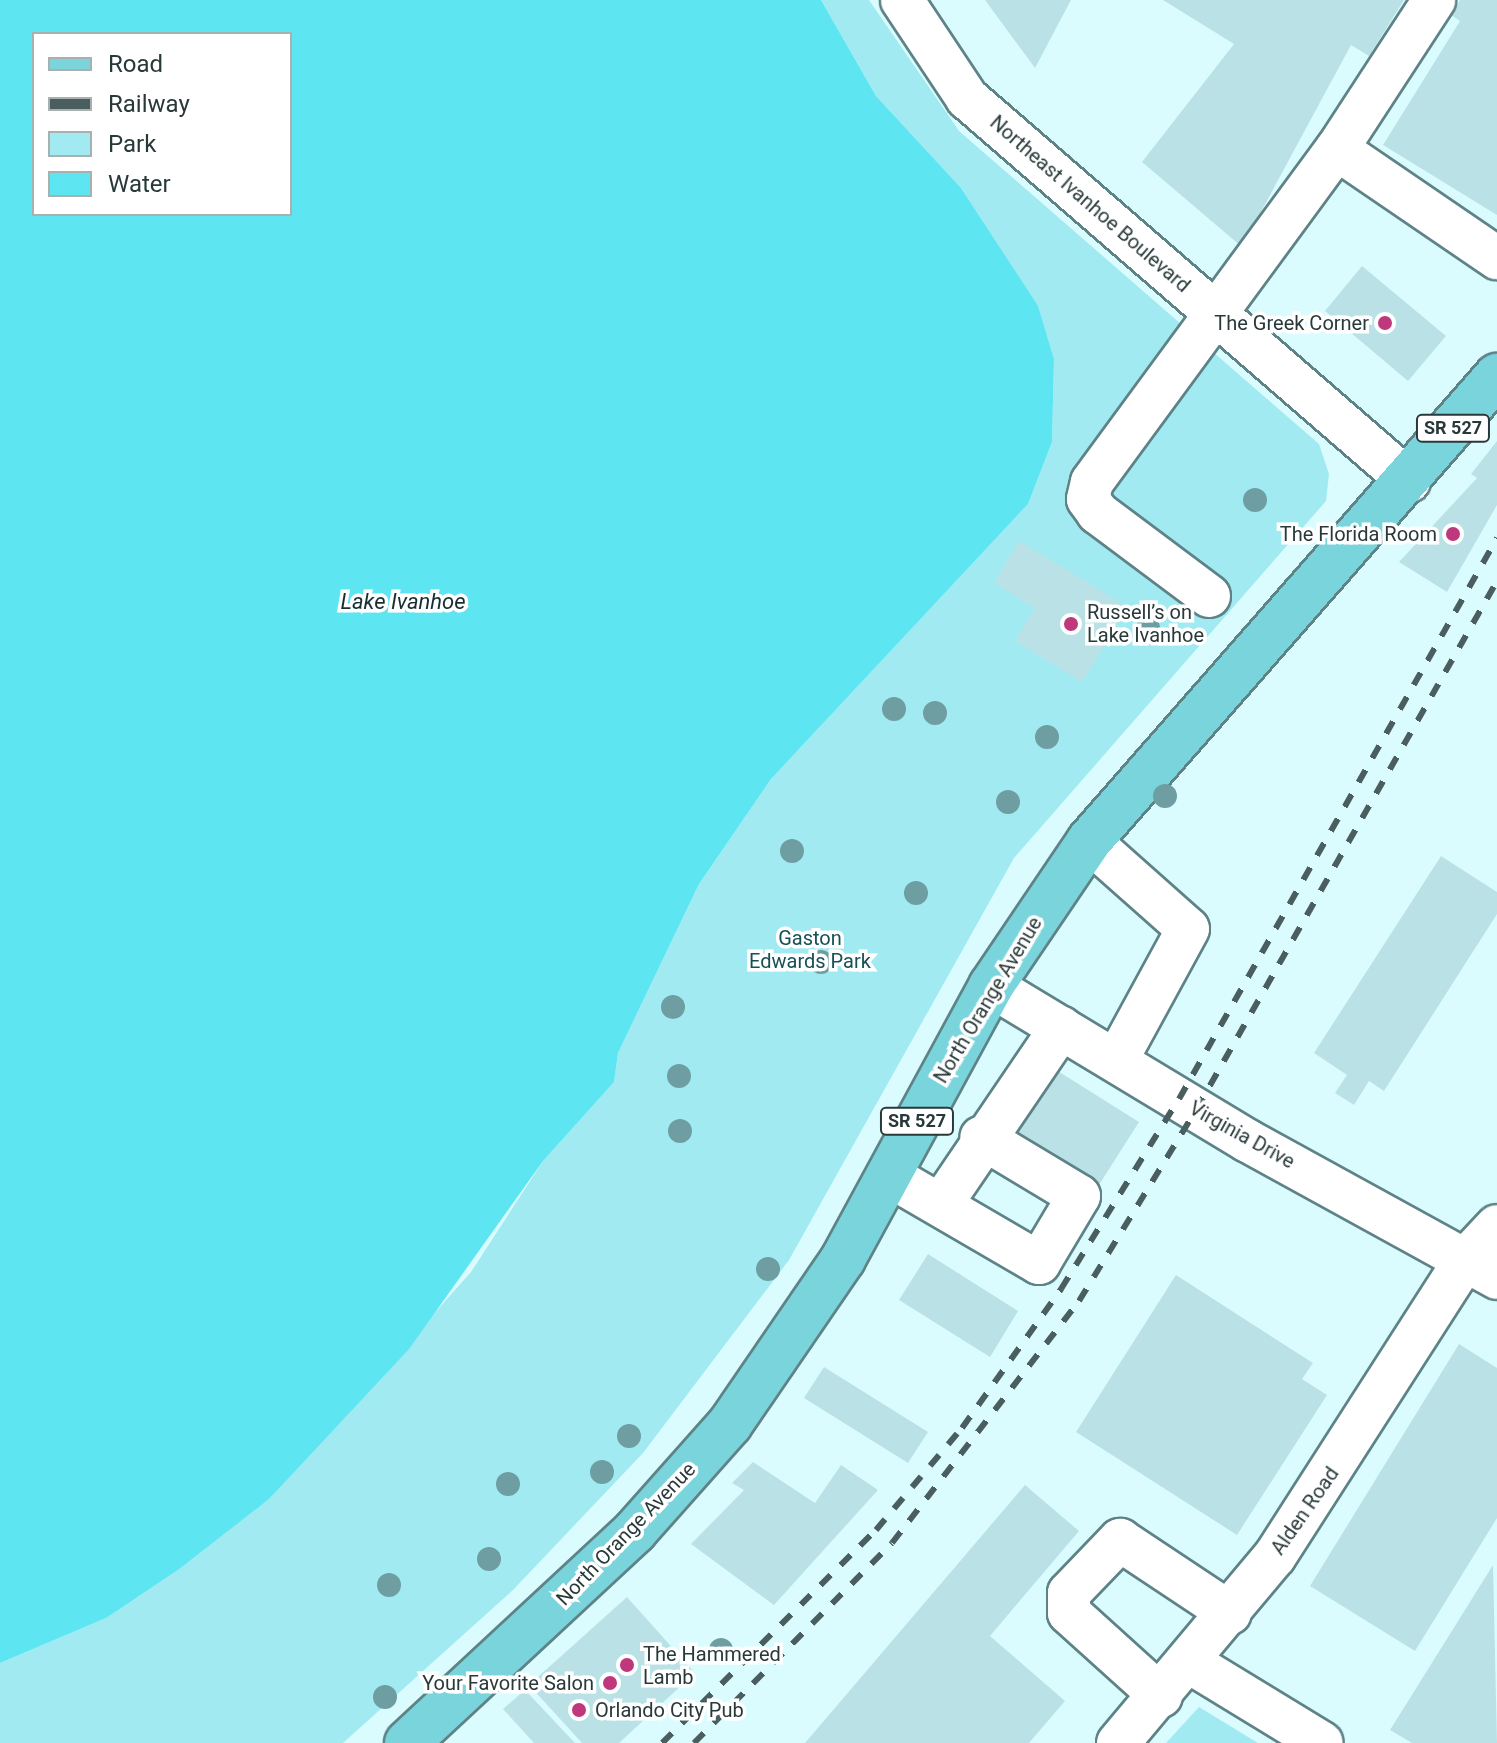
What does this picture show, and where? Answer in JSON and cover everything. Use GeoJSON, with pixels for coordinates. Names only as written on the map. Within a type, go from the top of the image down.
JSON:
{"type":"FeatureCollection","features":[{"type":"Feature","properties":{"kind":"main road","name":"North Orange Avenue"},"geometry":{"type":"LineString","coordinates":[[407,1743],[635,1531],[730,1424],[799,1328],[888,1175],[991,986],[1089,841],[1409,481],[1497,376]]}},
{"type":"Feature","properties":{"kind":"street"},"geometry":{"type":"LineString","coordinates":[[1209,596],[1088,499],[1102,467],[1219,314],[1337,149],[1434,0]]}},
{"type":"Feature","properties":{"kind":"street","name":"Northeast Ivanhoe Boulevard"},"geometry":{"type":"LineString","coordinates":[[908,3],[967,98],[1409,481]]}},
{"type":"Feature","properties":{"kind":"street"},"geometry":{"type":"LineString","coordinates":[[1337,149],[1497,258]]}},
{"type":"Feature","properties":{"kind":"street"},"geometry":{"type":"LineString","coordinates":[[1089,841],[1188,929],[1116,1061]]}},
{"type":"Feature","properties":{"kind":"street","name":"Virginia Drive"},"geometry":{"type":"LineString","coordinates":[[991,986],[1116,1061],[1482,1269]]}},
{"type":"Feature","properties":{"kind":"street"},"geometry":{"type":"LineString","coordinates":[[942,1203],[981,1137],[1061,1028]]}},
{"type":"Feature","properties":{"kind":"street"},"geometry":{"type":"LineString","coordinates":[[888,1175],[942,1203],[1039,1263],[1079,1196],[981,1137]]}},
{"type":"Feature","properties":{"kind":"street","name":"Alden Road"},"geometry":{"type":"LineString","coordinates":[[1118,1743],[1191,1663],[1230,1613],[1482,1269],[1497,1226]]}},
{"type":"Feature","properties":{"kind":"street"},"geometry":{"type":"LineString","coordinates":[[1161,1696],[1069,1613],[1069,1593],[1120,1540],[1230,1613]]}},
{"type":"Feature","properties":{"kind":"street"},"geometry":{"type":"LineString","coordinates":[[1191,1663],[1322,1743]]}},
{"type":"Feature","properties":{"kind":"green space","name":"Gaston Edwards Park"},"geometry":{"type":"Polygon","coordinates":[[[821,0],[869,0],[959,131],[1319,444],[1329,474],[1326,501],[1014,858],[789,1260],[643,1453],[513,1590],[343,1743],[0,1743],[0,1663],[106,1618],[269,1499],[471,1272],[543,1161],[614,1082],[618,1053],[699,884],[771,779],[1028,504],[1052,442],[1054,359],[1038,307],[961,188],[876,96],[821,0]]]}},
{"type":"Feature","properties":{"kind":"green space"},"geometry":{"type":"Polygon","coordinates":[[[1199,1707],[1258,1743],[1166,1743],[1199,1707]]]}},
{"type":"Feature","properties":{"kind":"water","name":"Lake Ivanhoe"},"geometry":{"type":"Polygon","coordinates":[[[0,0],[821,0],[876,96],[961,188],[1038,306],[1054,359],[1052,442],[1028,504],[771,779],[699,884],[618,1053],[614,1082],[543,1161],[409,1349],[269,1499],[179,1569],[106,1618],[0,1663],[0,0]]]}},
{"type":"Feature","properties":{"kind":"building"},"geometry":{"type":"Polygon","coordinates":[[[985,0],[1071,0],[1035,68],[985,0]]]}},
{"type":"Feature","properties":{"kind":"building"},"geometry":{"type":"Polygon","coordinates":[[[1163,0],[1404,0],[1369,56],[1351,45],[1242,247],[1142,162],[1234,44],[1163,0]]]}},
{"type":"Feature","properties":{"kind":"building"},"geometry":{"type":"Polygon","coordinates":[[[1460,0],[1497,0],[1497,215],[1383,145],[1460,21],[1451,15],[1460,0]]]}},
{"type":"Feature","properties":{"kind":"building","name":"The Greek Corner"},"geometry":{"type":"Polygon","coordinates":[[[1362,266],[1446,336],[1408,381],[1325,311],[1362,266]]]}},
{"type":"Feature","properties":{"kind":"building","name":"The Florida Room"},"geometry":{"type":"Polygon","coordinates":[[[1497,441],[1497,505],[1447,592],[1399,562],[1477,478],[1471,474],[1497,441]]]}},
{"type":"Feature","properties":{"kind":"building","name":"Russell’s on Lake Ivanhoe"},"geometry":{"type":"Polygon","coordinates":[[[1019,541],[1128,607],[1082,682],[1015,641],[1035,608],[994,583],[1019,541]]]}},
{"type":"Feature","properties":{"kind":"building"},"geometry":{"type":"Polygon","coordinates":[[[1441,856],[1497,892],[1497,914],[1384,1091],[1369,1081],[1354,1105],[1335,1093],[1347,1075],[1314,1053],[1441,856]]]}},
{"type":"Feature","properties":{"kind":"building"},"geometry":{"type":"Polygon","coordinates":[[[1053,1068],[1139,1122],[1099,1185],[1013,1130],[1053,1068]]]}},
{"type":"Feature","properties":{"kind":"building"},"geometry":{"type":"Polygon","coordinates":[[[928,1254],[1018,1311],[990,1357],[899,1300],[928,1254]]]}},
{"type":"Feature","properties":{"kind":"building"},"geometry":{"type":"Polygon","coordinates":[[[1176,1275],[1313,1363],[1302,1379],[1327,1395],[1237,1535],[1076,1432],[1176,1275]]]}},
{"type":"Feature","properties":{"kind":"building"},"geometry":{"type":"Polygon","coordinates":[[[1459,1344],[1497,1368],[1497,1518],[1415,1651],[1310,1586],[1459,1344]]]}},
{"type":"Feature","properties":{"kind":"building"},"geometry":{"type":"Polygon","coordinates":[[[824,1367],[928,1432],[908,1463],[804,1398],[824,1367]]]}},
{"type":"Feature","properties":{"kind":"building"},"geometry":{"type":"Polygon","coordinates":[[[753,1462],[815,1503],[841,1465],[878,1490],[774,1605],[691,1544],[744,1490],[732,1483],[753,1462]]]}},
{"type":"Feature","properties":{"kind":"building"},"geometry":{"type":"Polygon","coordinates":[[[1025,1485],[1079,1531],[990,1636],[1065,1701],[1029,1743],[805,1743],[1025,1485]]]}},
{"type":"Feature","properties":{"kind":"building"},"geometry":{"type":"Polygon","coordinates":[[[1493,1565],[1497,1743],[1412,1743],[1390,1730],[1493,1565]]]}},
{"type":"Feature","properties":{"kind":"building","name":"The Hammered Lamb"},"geometry":{"type":"Polygon","coordinates":[[[627,1597],[695,1673],[619,1743],[582,1743],[529,1685],[627,1597]]]}},
{"type":"Feature","properties":{"kind":"building"},"geometry":{"type":"Polygon","coordinates":[[[525,1690],[575,1743],[534,1743],[503,1709],[525,1690]]]}},
{"type":"Feature","properties":{"kind":"railway"},"geometry":{"type":"LineString","coordinates":[[662,1743],[876,1530],[962,1428],[1061,1289],[1179,1099],[1497,538]]}},
{"type":"Feature","properties":{"kind":"railway"},"geometry":{"type":"LineString","coordinates":[[694,1743],[892,1543],[1079,1301],[1196,1110],[1497,581]]}},
{"type":"Feature","properties":{"kind":"place","name":"The Greek Corner"},"geometry":{"type":"Point","coordinates":[1385,323]}},
{"type":"Feature","properties":{"kind":"place","name":"The Florida Room"},"geometry":{"type":"Point","coordinates":[1453,534]}},
{"type":"Feature","properties":{"kind":"place","name":"Russell’s on Lake Ivanhoe"},"geometry":{"type":"Point","coordinates":[1071,624]}},
{"type":"Feature","properties":{"kind":"place","name":"The Hammered Lamb"},"geometry":{"type":"Point","coordinates":[627,1665]}},
{"type":"Feature","properties":{"kind":"place","name":"Your Favorite Salon"},"geometry":{"type":"Point","coordinates":[610,1683]}},
{"type":"Feature","properties":{"kind":"place","name":"Orlando City Pub"},"geometry":{"type":"Point","coordinates":[579,1710]}}]}
